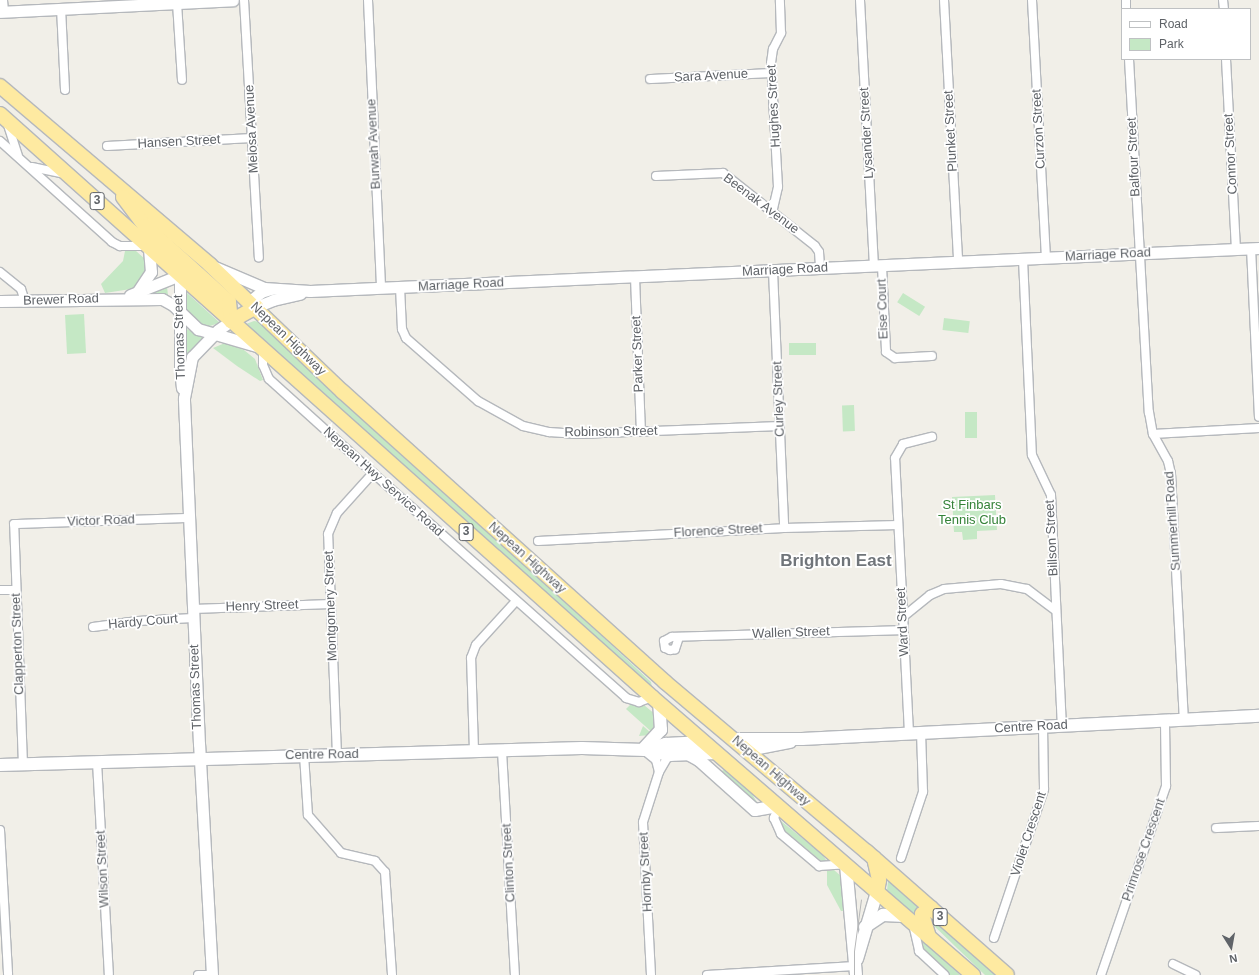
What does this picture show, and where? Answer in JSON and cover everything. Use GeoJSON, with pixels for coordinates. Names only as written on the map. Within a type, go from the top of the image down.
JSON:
{"type":"FeatureCollection","features":[{"type":"Feature","properties":{"kind":"highway","name":"Nepean Highway"},"geometry":{"type":"LineString","coordinates":[[0,86],[59,138],[112,180],[210,264],[343,392],[665,682],[748,750],[1007,975]]}},
{"type":"Feature","properties":{"kind":"highway","name":"Nepean Highway"},"geometry":{"type":"LineString","coordinates":[[3,117],[68,175],[151,243],[180,275],[655,700],[973,975]]}},
{"type":"Feature","properties":{"kind":"highway"},"geometry":{"type":"LineString","coordinates":[[112,180],[139,219],[151,243],[194,269],[229,302],[231,321]]}},
{"type":"Feature","properties":{"kind":"highway"},"geometry":{"type":"LineString","coordinates":[[180,275],[210,264]]}},
{"type":"Feature","properties":{"kind":"highway"},"geometry":{"type":"LineString","coordinates":[[231,321],[253,304]]}},
{"type":"Feature","properties":{"kind":"highway"},"geometry":{"type":"LineString","coordinates":[[655,700],[665,682]]}},
{"type":"Feature","properties":{"kind":"highway","name":"Centre Road"},"geometry":{"type":"LineString","coordinates":[[703,742],[735,739]]}},
{"type":"Feature","properties":{"kind":"highway","name":"Centre Road"},"geometry":{"type":"LineString","coordinates":[[717,753],[748,750]]}},
{"type":"Feature","properties":{"kind":"highway"},"geometry":{"type":"LineString","coordinates":[[874,858],[879,880],[877,892]]}},
{"type":"Feature","properties":{"kind":"highway"},"geometry":{"type":"LineString","coordinates":[[929,937],[922,914],[931,908]]}},
{"type":"Feature","properties":{"kind":"main road"},"geometry":{"type":"LineString","coordinates":[[642,750],[661,730],[655,700]]}},
{"type":"Feature","properties":{"kind":"main road","name":"Centre Road"},"geometry":{"type":"LineString","coordinates":[[735,739],[802,739],[1259,716]]}},
{"type":"Feature","properties":{"kind":"main road","name":"Centre Road"},"geometry":{"type":"LineString","coordinates":[[748,750],[802,739]]}},
{"type":"Feature","properties":{"kind":"main road","name":"Centre Road"},"geometry":{"type":"LineString","coordinates":[[642,750],[666,744],[703,742]]}},
{"type":"Feature","properties":{"kind":"main road","name":"Centre Road"},"geometry":{"type":"LineString","coordinates":[[0,765],[582,748],[642,750],[669,755],[717,753]]}},
{"type":"Feature","properties":{"kind":"main road"},"geometry":{"type":"LineString","coordinates":[[688,754],[699,760],[755,810],[778,806]]}},
{"type":"Feature","properties":{"kind":"main road"},"geometry":{"type":"LineString","coordinates":[[845,865],[855,971]]}},
{"type":"Feature","properties":{"kind":"main road"},"geometry":{"type":"LineString","coordinates":[[855,971],[865,928],[877,892]]}},
{"type":"Feature","properties":{"kind":"main road"},"geometry":{"type":"LineString","coordinates":[[865,928],[883,915],[908,919]]}},
{"type":"Feature","properties":{"kind":"street"},"geometry":{"type":"LineString","coordinates":[[3,0],[1,12],[233,0]]}},
{"type":"Feature","properties":{"kind":"street","name":"Melosa Avenue"},"geometry":{"type":"LineString","coordinates":[[244,0],[259,258]]}},
{"type":"Feature","properties":{"kind":"street","name":"Burwah Avenue"},"geometry":{"type":"LineString","coordinates":[[368,0],[381,288]]}},
{"type":"Feature","properties":{"kind":"street","name":"Hughes Street"},"geometry":{"type":"LineString","coordinates":[[772,213],[778,187],[772,55],[781,28],[780,0]]}},
{"type":"Feature","properties":{"kind":"street","name":"Lysander Street"},"geometry":{"type":"LineString","coordinates":[[860,0],[878,266]]}},
{"type":"Feature","properties":{"kind":"street","name":"Plunket Street"},"geometry":{"type":"LineString","coordinates":[[944,0],[958,262]]}},
{"type":"Feature","properties":{"kind":"street","name":"Curzon Street"},"geometry":{"type":"LineString","coordinates":[[1032,0],[1046,258]]}},
{"type":"Feature","properties":{"kind":"street"},"geometry":{"type":"LineString","coordinates":[[177,3],[182,80]]}},
{"type":"Feature","properties":{"kind":"street"},"geometry":{"type":"LineString","coordinates":[[61,8],[65,90]]}},
{"type":"Feature","properties":{"kind":"street","name":"Balfour Street"},"geometry":{"type":"LineString","coordinates":[[1129,60],[1140,254]]}},
{"type":"Feature","properties":{"kind":"street","name":"Connor Street"},"geometry":{"type":"LineString","coordinates":[[1226,60],[1236,249]]}},
{"type":"Feature","properties":{"kind":"street","name":"Sara Avenue"},"geometry":{"type":"LineString","coordinates":[[650,79],[772,73]]}},
{"type":"Feature","properties":{"kind":"street"},"geometry":{"type":"LineString","coordinates":[[3,117],[23,162],[68,175]]}},
{"type":"Feature","properties":{"kind":"street","name":"Hansen Street"},"geometry":{"type":"LineString","coordinates":[[107,146],[252,138]]}},
{"type":"Feature","properties":{"kind":"street"},"geometry":{"type":"LineString","coordinates":[[0,141],[114,243],[121,247],[151,243],[150,275],[136,293]]}},
{"type":"Feature","properties":{"kind":"street","name":"Beenak Avenue"},"geometry":{"type":"LineString","coordinates":[[656,176],[723,173],[815,246],[818,252],[820,268]]}},
{"type":"Feature","properties":{"kind":"street"},"geometry":{"type":"LineString","coordinates":[[1255,248],[1259,417]]}},
{"type":"Feature","properties":{"kind":"street","name":"Marriage Road"},"geometry":{"type":"LineString","coordinates":[[210,264],[261,287],[310,291],[1255,248]]}},
{"type":"Feature","properties":{"kind":"street","name":"Summerhill Road"},"geometry":{"type":"LineString","coordinates":[[1140,254],[1148,412],[1153,434],[1168,461],[1171,474],[1184,720]]}},
{"type":"Feature","properties":{"kind":"street","name":"Billson Street"},"geometry":{"type":"LineString","coordinates":[[1023,259],[1032,454],[1051,495],[1062,726]]}},
{"type":"Feature","properties":{"kind":"street","name":"Eise Court"},"geometry":{"type":"LineString","coordinates":[[878,266],[886,352],[895,358],[932,356]]}},
{"type":"Feature","properties":{"kind":"street","name":"Curley Street"},"geometry":{"type":"LineString","coordinates":[[773,271],[784,528]]}},
{"type":"Feature","properties":{"kind":"street"},"geometry":{"type":"LineString","coordinates":[[0,272],[15,285],[21,301]]}},
{"type":"Feature","properties":{"kind":"street","name":"Brewer Road"},"geometry":{"type":"LineString","coordinates":[[121,298],[180,275]]}},
{"type":"Feature","properties":{"kind":"street","name":"Thomas Street"},"geometry":{"type":"LineString","coordinates":[[180,275],[180,372],[184,398],[199,758],[212,975]]}},
{"type":"Feature","properties":{"kind":"street","name":"Parker Street"},"geometry":{"type":"LineString","coordinates":[[635,277],[641,432]]}},
{"type":"Feature","properties":{"kind":"street","name":"Robinson Street"},"geometry":{"type":"LineString","coordinates":[[400,287],[405,336],[488,409],[523,426],[549,432],[578,434],[780,426]]}},
{"type":"Feature","properties":{"kind":"street"},"geometry":{"type":"LineString","coordinates":[[253,304],[262,291],[276,289]]}},
{"type":"Feature","properties":{"kind":"street","name":"Marriage Road"},"geometry":{"type":"LineString","coordinates":[[253,304],[310,291]]}},
{"type":"Feature","properties":{"kind":"street","name":"Brewer Road"},"geometry":{"type":"LineString","coordinates":[[0,301],[121,298],[162,299],[179,311],[194,327],[213,335],[261,348]]}},
{"type":"Feature","properties":{"kind":"street","name":"Thomas Street"},"geometry":{"type":"LineString","coordinates":[[184,398],[191,360],[213,335],[231,321]]}},
{"type":"Feature","properties":{"kind":"street","name":"Nepean Hwy Service Road"},"geometry":{"type":"LineString","coordinates":[[261,348],[264,368],[270,381],[516,601],[626,698],[639,702],[655,700]]}},
{"type":"Feature","properties":{"kind":"street"},"geometry":{"type":"LineString","coordinates":[[1153,434],[1259,428]]}},
{"type":"Feature","properties":{"kind":"street","name":"Ward Street"},"geometry":{"type":"LineString","coordinates":[[901,858],[923,792],[903,630],[895,462],[897,453],[903,444],[932,437]]}},
{"type":"Feature","properties":{"kind":"street","name":"Montgomery Street"},"geometry":{"type":"LineString","coordinates":[[337,755],[329,529],[337,513],[373,473]]}},
{"type":"Feature","properties":{"kind":"street","name":"Victor Road"},"geometry":{"type":"LineString","coordinates":[[14,524],[189,518]]}},
{"type":"Feature","properties":{"kind":"street","name":"Clapperton Street"},"geometry":{"type":"LineString","coordinates":[[14,524],[22,764]]}},
{"type":"Feature","properties":{"kind":"street","name":"Florence Street"},"geometry":{"type":"LineString","coordinates":[[538,541],[784,528],[898,525]]}},
{"type":"Feature","properties":{"kind":"street"},"geometry":{"type":"LineString","coordinates":[[903,617],[927,597],[944,589],[1000,584],[1026,589],[1056,610]]}},
{"type":"Feature","properties":{"kind":"street"},"geometry":{"type":"LineString","coordinates":[[0,590],[16,590]]}},
{"type":"Feature","properties":{"kind":"street"},"geometry":{"type":"LineString","coordinates":[[474,751],[471,658],[476,645],[516,601]]}},
{"type":"Feature","properties":{"kind":"street","name":"Henry Street"},"geometry":{"type":"LineString","coordinates":[[193,614],[331,604]]}},
{"type":"Feature","properties":{"kind":"street","name":"Hardy Court"},"geometry":{"type":"LineString","coordinates":[[93,627],[193,614]]}},
{"type":"Feature","properties":{"kind":"street","name":"Wallen Street"},"geometry":{"type":"LineString","coordinates":[[679,638],[903,630]]}},
{"type":"Feature","properties":{"kind":"street","name":"Primrose Crescent"},"geometry":{"type":"LineString","coordinates":[[1101,975],[1166,786],[1165,721]]}},
{"type":"Feature","properties":{"kind":"street","name":"Violet Crescent"},"geometry":{"type":"LineString","coordinates":[[994,938],[1044,789],[1043,727]]}},
{"type":"Feature","properties":{"kind":"street","name":"Clinton Street"},"geometry":{"type":"LineString","coordinates":[[502,750],[515,975]]}},
{"type":"Feature","properties":{"kind":"street"},"geometry":{"type":"LineString","coordinates":[[642,750],[654,758],[659,772]]}},
{"type":"Feature","properties":{"kind":"street","name":"Hornby Street"},"geometry":{"type":"LineString","coordinates":[[652,975],[643,822],[659,772],[669,755]]}},
{"type":"Feature","properties":{"kind":"street"},"geometry":{"type":"LineString","coordinates":[[304,756],[308,814],[341,853],[375,861],[385,872],[392,975]]}},
{"type":"Feature","properties":{"kind":"street","name":"Wilson Street"},"geometry":{"type":"LineString","coordinates":[[97,762],[109,975]]}},
{"type":"Feature","properties":{"kind":"street"},"geometry":{"type":"LineString","coordinates":[[778,806],[774,818],[781,834],[819,866],[845,865]]}},
{"type":"Feature","properties":{"kind":"street"},"geometry":{"type":"LineString","coordinates":[[1216,828],[1259,826]]}},
{"type":"Feature","properties":{"kind":"street"},"geometry":{"type":"LineString","coordinates":[[0,830],[1,878],[8,975]]}},
{"type":"Feature","properties":{"kind":"street"},"geometry":{"type":"LineString","coordinates":[[908,919],[919,951],[945,975]]}},
{"type":"Feature","properties":{"kind":"street"},"geometry":{"type":"LineString","coordinates":[[1173,964],[1196,975]]}},
{"type":"Feature","properties":{"kind":"street"},"geometry":{"type":"LineString","coordinates":[[706,975],[855,971]]}},
{"type":"Feature","properties":{"kind":"street"},"geometry":{"type":"LineString","coordinates":[[198,975],[212,975]]}},
{"type":"Feature","properties":{"kind":"green space"},"geometry":{"type":"Polygon","coordinates":[[[125,251],[136,251],[146,260],[148,269],[138,285],[131,289],[105,293],[101,284],[123,261],[125,251]]]}},
{"type":"Feature","properties":{"kind":"green space"},"geometry":{"type":"Polygon","coordinates":[[[167,286],[168,296],[149,295],[149,293],[167,286]]]}},
{"type":"Feature","properties":{"kind":"green space"},"geometry":{"type":"Polygon","coordinates":[[[186,292],[219,323],[207,327],[199,324],[186,311],[186,292]]]}},
{"type":"Feature","properties":{"kind":"green space"},"geometry":{"type":"Polygon","coordinates":[[[903,293],[925,307],[919,316],[897,302],[903,293]]]}},
{"type":"Feature","properties":{"kind":"green space"},"geometry":{"type":"Polygon","coordinates":[[[84,314],[86,353],[67,354],[65,315],[84,314]]]}},
{"type":"Feature","properties":{"kind":"green space"},"geometry":{"type":"Polygon","coordinates":[[[944,318],[970,321],[968,333],[943,330],[944,318]]]}},
{"type":"Feature","properties":{"kind":"green space"},"geometry":{"type":"Polygon","coordinates":[[[254,321],[260,322],[348,407],[603,637],[651,682],[652,687],[253,332],[246,324],[254,321]]]}},
{"type":"Feature","properties":{"kind":"green space"},"geometry":{"type":"Polygon","coordinates":[[[187,329],[204,338],[187,357],[185,356],[187,329]]]}},
{"type":"Feature","properties":{"kind":"green space"},"geometry":{"type":"Polygon","coordinates":[[[225,343],[244,350],[255,359],[263,380],[260,381],[213,348],[225,343]]]}},
{"type":"Feature","properties":{"kind":"green space"},"geometry":{"type":"Polygon","coordinates":[[[789,343],[816,343],[816,355],[789,355],[789,343]]]}},
{"type":"Feature","properties":{"kind":"green space"},"geometry":{"type":"Polygon","coordinates":[[[842,405],[854,405],[855,431],[843,431],[842,405]]]}},
{"type":"Feature","properties":{"kind":"green space"},"geometry":{"type":"Polygon","coordinates":[[[965,412],[977,412],[977,438],[965,438],[965,412]]]}},
{"type":"Feature","properties":{"kind":"green space","name":"St Finbars Tennis Club"},"geometry":{"type":"Polygon","coordinates":[[[995,495],[997,530],[977,531],[977,539],[963,540],[962,532],[954,532],[952,497],[995,495]]]}},
{"type":"Feature","properties":{"kind":"green space"},"geometry":{"type":"Polygon","coordinates":[[[630,705],[644,705],[656,715],[654,734],[626,709],[630,705]]]}},
{"type":"Feature","properties":{"kind":"green space"},"geometry":{"type":"Polygon","coordinates":[[[643,726],[651,733],[650,735],[639,736],[643,726]]]}},
{"type":"Feature","properties":{"kind":"green space"},"geometry":{"type":"Polygon","coordinates":[[[724,770],[752,794],[758,804],[719,772],[724,770]]]}},
{"type":"Feature","properties":{"kind":"green space"},"geometry":{"type":"Polygon","coordinates":[[[776,817],[822,854],[828,863],[821,861],[784,830],[776,817]]]}},
{"type":"Feature","properties":{"kind":"green space"},"geometry":{"type":"Polygon","coordinates":[[[834,870],[842,877],[845,911],[841,911],[827,885],[827,871],[834,870]]]}},
{"type":"Feature","properties":{"kind":"green space"},"geometry":{"type":"Polygon","coordinates":[[[888,881],[920,908],[916,916],[887,891],[888,881]]]}},
{"type":"Feature","properties":{"kind":"green space"},"geometry":{"type":"Polygon","coordinates":[[[928,914],[996,975],[985,975],[931,923],[928,914]]]}},
{"type":"Feature","properties":{"kind":"green space"},"geometry":{"type":"Polygon","coordinates":[[[918,938],[960,975],[949,975],[927,956],[920,947],[918,938]]]}},
{"type":"Feature","properties":{"kind":"tram line"},"geometry":{"type":"LineString","coordinates":[[854,975],[854,951],[861,899]]}},
{"type":"Feature","properties":{"kind":"district","name":"Brighton East"},"geometry":{"type":"Point","coordinates":[836,561]}}]}
